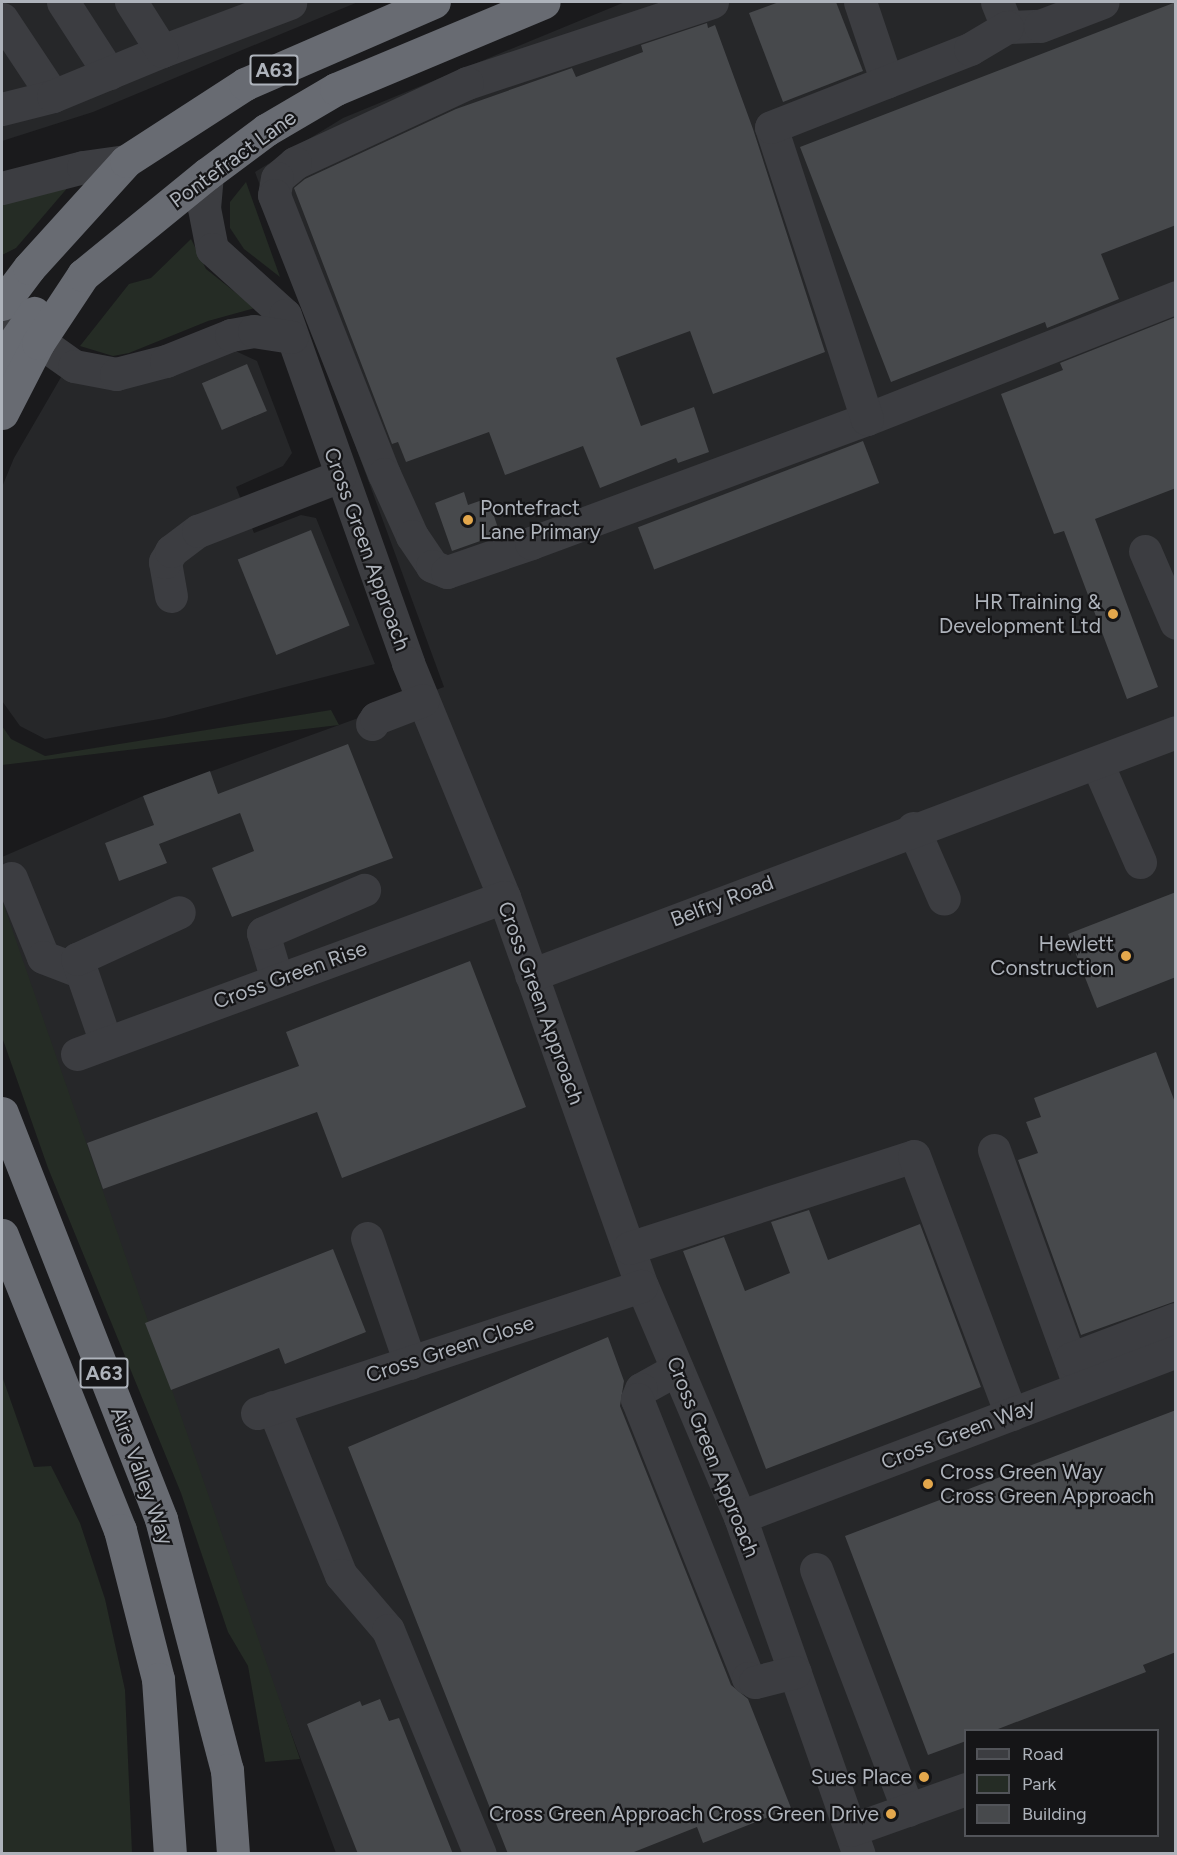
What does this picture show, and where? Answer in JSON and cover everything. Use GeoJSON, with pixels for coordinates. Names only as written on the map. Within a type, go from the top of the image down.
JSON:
{"type":"FeatureCollection","features":[{"type":"Feature","properties":{"kind":"highway","name":"A63"},"geometry":{"type":"LineString","coordinates":[[2,304],[29,268],[126,161],[244,84],[434,2]]}},
{"type":"Feature","properties":{"kind":"highway","name":"Pontefract Lane"},"geometry":{"type":"LineString","coordinates":[[14,340],[53,286],[83,274],[207,174],[266,130],[336,89],[544,2]]}},
{"type":"Feature","properties":{"kind":"highway","name":"A63"},"geometry":{"type":"LineString","coordinates":[[2,414],[14,340]]}},
{"type":"Feature","properties":{"kind":"highway","name":"Aire Valley Way"},"geometry":{"type":"LineString","coordinates":[[2,1113],[161,1519],[228,1770],[233,1854]]}},
{"type":"Feature","properties":{"kind":"highway","name":"Aire Valley Way"},"geometry":{"type":"LineString","coordinates":[[2,1235],[120,1530],[158,1679],[170,1854]]}},
{"type":"Feature","properties":{"kind":"street"},"geometry":{"type":"LineString","coordinates":[[63,2],[109,73]]}},
{"type":"Feature","properties":{"kind":"street"},"geometry":{"type":"LineString","coordinates":[[131,2],[162,51]]}},
{"type":"Feature","properties":{"kind":"street"},"geometry":{"type":"LineString","coordinates":[[712,2],[467,83],[295,163],[277,178],[274,195],[412,536],[432,566],[447,572],[867,419],[1176,297]]}},
{"type":"Feature","properties":{"kind":"street"},"geometry":{"type":"LineString","coordinates":[[860,2],[887,82]]}},
{"type":"Feature","properties":{"kind":"street"},"geometry":{"type":"LineString","coordinates":[[867,419],[771,127],[970,49],[1002,14],[1040,26],[1103,2]]}},
{"type":"Feature","properties":{"kind":"street"},"geometry":{"type":"LineString","coordinates":[[2,109],[53,96],[162,51],[290,3]]}},
{"type":"Feature","properties":{"kind":"street"},"geometry":{"type":"LineString","coordinates":[[2,19],[53,96]]}},
{"type":"Feature","properties":{"kind":"street"},"geometry":{"type":"LineString","coordinates":[[2,188],[83,167],[126,161]]}},
{"type":"Feature","properties":{"kind":"street","name":"Cross Green Approach"},"geometry":{"type":"LineString","coordinates":[[207,174],[204,208],[212,249],[285,315],[340,476],[423,700],[504,897],[642,1286],[740,1517],[795,1672],[852,1846]]}},
{"type":"Feature","properties":{"kind":"street"},"geometry":{"type":"LineString","coordinates":[[14,340],[74,366],[116,374],[166,361],[231,335],[254,331],[292,337]]}},
{"type":"Feature","properties":{"kind":"street"},"geometry":{"type":"LineString","coordinates":[[171,596],[165,562],[171,552],[198,531],[245,510],[340,476]]}},
{"type":"Feature","properties":{"kind":"street"},"geometry":{"type":"LineString","coordinates":[[1145,551],[1176,623]]}},
{"type":"Feature","properties":{"kind":"street"},"geometry":{"type":"LineString","coordinates":[[372,724],[376,718],[423,700]]}},
{"type":"Feature","properties":{"kind":"street","name":"Belfry Road"},"geometry":{"type":"LineString","coordinates":[[531,975],[913,828],[1016,795],[1176,732]]}},
{"type":"Feature","properties":{"kind":"street"},"geometry":{"type":"LineString","coordinates":[[1097,763],[1140,862]]}},
{"type":"Feature","properties":{"kind":"street"},"geometry":{"type":"LineString","coordinates":[[913,828],[944,899]]}},
{"type":"Feature","properties":{"kind":"street"},"geometry":{"type":"LineString","coordinates":[[11,878],[43,957],[78,971],[77,958],[83,953],[179,912]]}},
{"type":"Feature","properties":{"kind":"street"},"geometry":{"type":"LineString","coordinates":[[278,980],[263,933],[364,890]]}},
{"type":"Feature","properties":{"kind":"street","name":"Cross Green Rise"},"geometry":{"type":"LineString","coordinates":[[78,971],[91,1048],[504,897]]}},
{"type":"Feature","properties":{"kind":"street"},"geometry":{"type":"LineString","coordinates":[[994,1150],[1075,1373],[1176,1318]]}},
{"type":"Feature","properties":{"kind":"street"},"geometry":{"type":"LineString","coordinates":[[629,1248],[914,1156],[1011,1414]]}},
{"type":"Feature","properties":{"kind":"street"},"geometry":{"type":"LineString","coordinates":[[367,1238],[410,1363]]}},
{"type":"Feature","properties":{"kind":"street","name":"Cross Green Close"},"geometry":{"type":"LineString","coordinates":[[480,1854],[388,1630],[341,1575],[265,1410],[642,1286]]}},
{"type":"Feature","properties":{"kind":"street","name":"Cross Green Way"},"geometry":{"type":"LineString","coordinates":[[740,1517],[1011,1414],[1075,1373],[1176,1351]]}},
{"type":"Feature","properties":{"kind":"street"},"geometry":{"type":"LineString","coordinates":[[677,1369],[641,1389],[637,1399],[748,1678],[755,1682],[795,1672]]}},
{"type":"Feature","properties":{"kind":"street"},"geometry":{"type":"LineString","coordinates":[[816,1569],[908,1810]]}},
{"type":"Feature","properties":{"kind":"street"},"geometry":{"type":"LineString","coordinates":[[852,1846],[908,1810],[964,1790]]}},
{"type":"Feature","properties":{"kind":"shaded area"},"geometry":{"type":"Polygon","coordinates":[[[2,2],[358,2],[93,112],[2,141],[2,2]]]}},
{"type":"Feature","properties":{"kind":"shaded area"},"geometry":{"type":"Polygon","coordinates":[[[625,2],[1175,2],[1175,1853],[336,1853],[2,962],[2,857],[143,796],[444,687],[255,172],[343,118],[625,2]]]}},
{"type":"Feature","properties":{"kind":"shaded area"},"geometry":{"type":"Polygon","coordinates":[[[229,348],[257,361],[292,453],[283,466],[236,487],[254,533],[301,515],[316,518],[375,664],[165,718],[45,739],[20,726],[2,701],[2,487],[14,458],[64,372],[229,348]]]}},
{"type":"Feature","properties":{"kind":"green space"},"geometry":{"type":"Polygon","coordinates":[[[75,179],[16,248],[2,255],[2,204],[75,179]]]}},
{"type":"Feature","properties":{"kind":"green space"},"geometry":{"type":"Polygon","coordinates":[[[246,182],[280,277],[244,249],[230,228],[230,202],[246,182]]]}},
{"type":"Feature","properties":{"kind":"green space"},"geometry":{"type":"Polygon","coordinates":[[[191,239],[206,269],[255,308],[208,321],[129,353],[113,356],[80,346],[129,284],[151,278],[191,239]]]}},
{"type":"Feature","properties":{"kind":"green space"},"geometry":{"type":"Polygon","coordinates":[[[331,710],[339,725],[2,765],[2,726],[11,739],[45,756],[331,710]]]}},
{"type":"Feature","properties":{"kind":"green space"},"geometry":{"type":"Polygon","coordinates":[[[2,900],[300,1759],[265,1762],[248,1666],[228,1632],[181,1493],[48,1168],[2,1037],[2,900]]]}},
{"type":"Feature","properties":{"kind":"green space"},"geometry":{"type":"Polygon","coordinates":[[[2,1376],[34,1467],[51,1466],[80,1523],[105,1599],[125,1690],[132,1853],[2,1853],[2,1376]]]}},
{"type":"Feature","properties":{"kind":"building"},"geometry":{"type":"Polygon","coordinates":[[[779,2],[836,2],[863,71],[783,102],[749,13],[779,2]]]}},
{"type":"Feature","properties":{"kind":"building"},"geometry":{"type":"Polygon","coordinates":[[[1176,2],[1176,225],[1101,254],[1119,299],[1047,328],[1045,322],[891,382],[800,147],[1176,2]]]}},
{"type":"Feature","properties":{"kind":"building"},"geometry":{"type":"Polygon","coordinates":[[[707,23],[708,28],[715,25],[753,129],[825,352],[713,394],[690,331],[616,358],[641,426],[694,407],[709,452],[678,463],[676,458],[600,488],[583,446],[505,475],[489,432],[406,462],[398,442],[392,444],[294,188],[305,179],[456,109],[572,68],[576,77],[643,52],[641,45],[707,23]]]}},
{"type":"Feature","properties":{"kind":"building"},"geometry":{"type":"Polygon","coordinates":[[[1176,317],[1176,488],[1095,519],[1158,687],[1127,699],[1064,531],[1054,534],[1001,394],[1063,370],[1060,363],[1176,317]]]}},
{"type":"Feature","properties":{"kind":"building"},"geometry":{"type":"Polygon","coordinates":[[[247,364],[267,411],[222,430],[202,383],[247,364]]]}},
{"type":"Feature","properties":{"kind":"building"},"geometry":{"type":"Polygon","coordinates":[[[863,441],[879,483],[654,569],[638,527],[863,441]]]}},
{"type":"Feature","properties":{"kind":"building","name":"Pontefract Lane Primary"},"geometry":{"type":"Polygon","coordinates":[[[464,492],[468,505],[488,498],[500,534],[452,551],[435,503],[464,492]]]}},
{"type":"Feature","properties":{"kind":"building"},"geometry":{"type":"Polygon","coordinates":[[[311,530],[350,625],[276,655],[238,560],[311,530]]]}},
{"type":"Feature","properties":{"kind":"building"},"geometry":{"type":"Polygon","coordinates":[[[348,744],[393,858],[232,917],[212,868],[254,851],[240,813],[159,844],[167,863],[119,881],[105,843],[154,825],[143,796],[210,771],[218,794],[348,744]]]}},
{"type":"Feature","properties":{"kind":"building","name":"Hewlett Construction"},"geometry":{"type":"Polygon","coordinates":[[[1176,892],[1176,977],[1097,1008],[1068,934],[1176,892]]]}},
{"type":"Feature","properties":{"kind":"building"},"geometry":{"type":"Polygon","coordinates":[[[470,961],[526,1107],[342,1178],[317,1112],[103,1189],[87,1143],[299,1066],[286,1032],[470,961]]]}},
{"type":"Feature","properties":{"kind":"building"},"geometry":{"type":"Polygon","coordinates":[[[1156,1052],[1176,1105],[1176,1301],[1081,1335],[1018,1160],[1038,1153],[1026,1122],[1041,1117],[1034,1098],[1156,1052]]]}},
{"type":"Feature","properties":{"kind":"building"},"geometry":{"type":"Polygon","coordinates":[[[809,1210],[828,1260],[920,1224],[981,1387],[766,1469],[683,1251],[724,1237],[745,1291],[790,1273],[771,1222],[809,1210]]]}},
{"type":"Feature","properties":{"kind":"building"},"geometry":{"type":"Polygon","coordinates":[[[333,1249],[366,1332],[285,1364],[279,1348],[171,1390],[145,1323],[333,1249]]]}},
{"type":"Feature","properties":{"kind":"building"},"geometry":{"type":"Polygon","coordinates":[[[608,1337],[624,1381],[620,1406],[731,1685],[748,1699],[791,1808],[703,1843],[697,1827],[629,1854],[508,1854],[348,1447],[608,1337]]]}},
{"type":"Feature","properties":{"kind":"building"},"geometry":{"type":"Polygon","coordinates":[[[1176,1410],[1176,1652],[1143,1665],[1146,1672],[998,1729],[964,1729],[964,1742],[928,1755],[845,1536],[1176,1410]]]}},
{"type":"Feature","properties":{"kind":"building"},"geometry":{"type":"Polygon","coordinates":[[[380,1699],[389,1721],[399,1718],[453,1854],[358,1854],[307,1724],[360,1701],[362,1706],[380,1699]]]}},
{"type":"Feature","properties":{"kind":"place","name":"Pontefract Lane Primary"},"geometry":{"type":"Point","coordinates":[468,520]}},
{"type":"Feature","properties":{"kind":"place","name":"HR Training & Development Ltd"},"geometry":{"type":"Point","coordinates":[1113,614]}},
{"type":"Feature","properties":{"kind":"place","name":"Hewlett Construction"},"geometry":{"type":"Point","coordinates":[1126,956]}},
{"type":"Feature","properties":{"kind":"place","name":"Cross Green Way Cross Green Approach"},"geometry":{"type":"Point","coordinates":[928,1484]}},
{"type":"Feature","properties":{"kind":"place","name":"Sues Place"},"geometry":{"type":"Point","coordinates":[924,1777]}},
{"type":"Feature","properties":{"kind":"place","name":"Cross Green Approach Cross Green Drive"},"geometry":{"type":"Point","coordinates":[891,1814]}}]}
